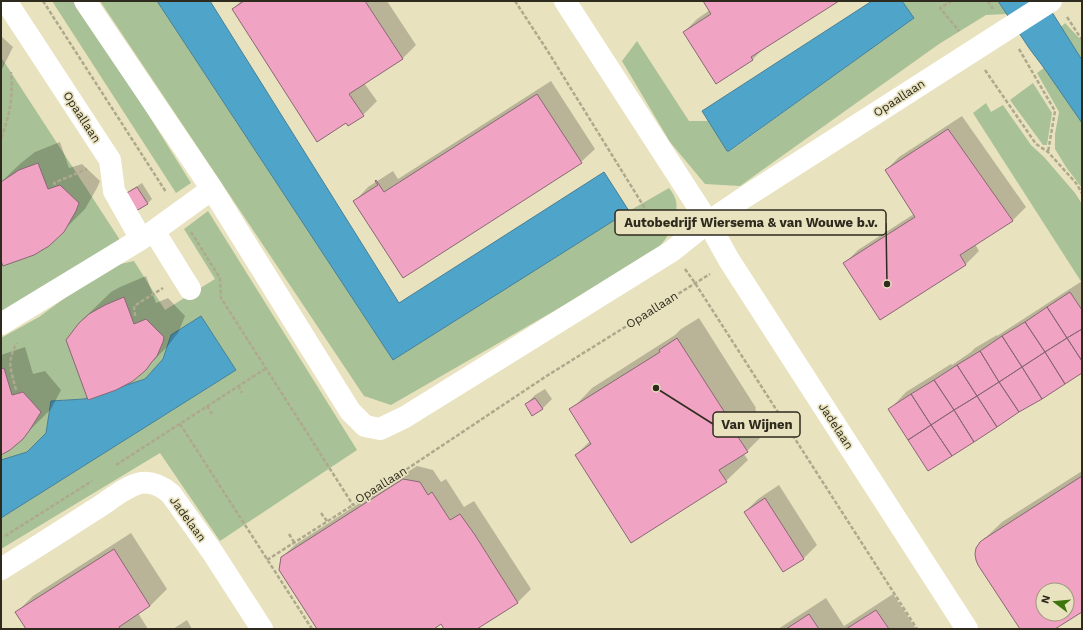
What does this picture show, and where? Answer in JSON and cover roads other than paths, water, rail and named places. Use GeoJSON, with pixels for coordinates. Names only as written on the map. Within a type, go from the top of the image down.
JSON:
{"type":"FeatureCollection","features":[{"type":"Feature","properties":{"kind":"street","name":"Opaallaan"},"geometry":{"type":"LineString","coordinates":[[6,1],[110,160],[114,190],[147,235],[186,283]]}},
{"type":"Feature","properties":{"kind":"street","name":"Opaallaan"},"geometry":{"type":"LineString","coordinates":[[85,1],[212,189],[350,411],[365,426],[380,429],[405,417],[672,251],[708,222],[967,43],[1050,1]]}},
{"type":"Feature","properties":{"kind":"street"},"geometry":{"type":"LineString","coordinates":[[565,1],[708,222]]}},
{"type":"Feature","properties":{"kind":"street"},"geometry":{"type":"LineString","coordinates":[[1,324],[147,235],[212,189]]}},
{"type":"Feature","properties":{"kind":"street","name":"Jadelaan"},"geometry":{"type":"LineString","coordinates":[[708,222],[729,260],[967,629]]}},
{"type":"Feature","properties":{"kind":"street","name":"Jadelaan"},"geometry":{"type":"LineString","coordinates":[[1,569],[130,486],[142,482],[154,484],[163,487],[171,494],[213,553],[262,629]]}},
{"type":"Feature","properties":{"kind":"water"},"geometry":{"type":"Polygon","coordinates":[[[157,1],[210,1],[399,303],[604,172],[629,211],[393,360],[157,1]]]}},
{"type":"Feature","properties":{"kind":"water"},"geometry":{"type":"Polygon","coordinates":[[[872,1],[902,1],[914,18],[727,151],[702,111],[872,1]]]}},
{"type":"Feature","properties":{"kind":"water"},"geometry":{"type":"Polygon","coordinates":[[[998,1],[1045,1],[1082,60],[1082,123],[1029,48],[998,1]]]}},
{"type":"Feature","properties":{"kind":"water"},"geometry":{"type":"Polygon","coordinates":[[[201,316],[236,370],[1,518],[1,460],[27,452],[46,433],[51,401],[84,399],[145,379],[163,359],[171,335],[201,316]]]}},
{"type":"Feature","properties":{"kind":"place","name":"Autobedrijf Wiersema & van Wouwe b.v."},"geometry":{"type":"Point","coordinates":[887,284]}},
{"type":"Feature","properties":{"kind":"place","name":"Van Wijnen"},"geometry":{"type":"Point","coordinates":[656,388]}}]}
